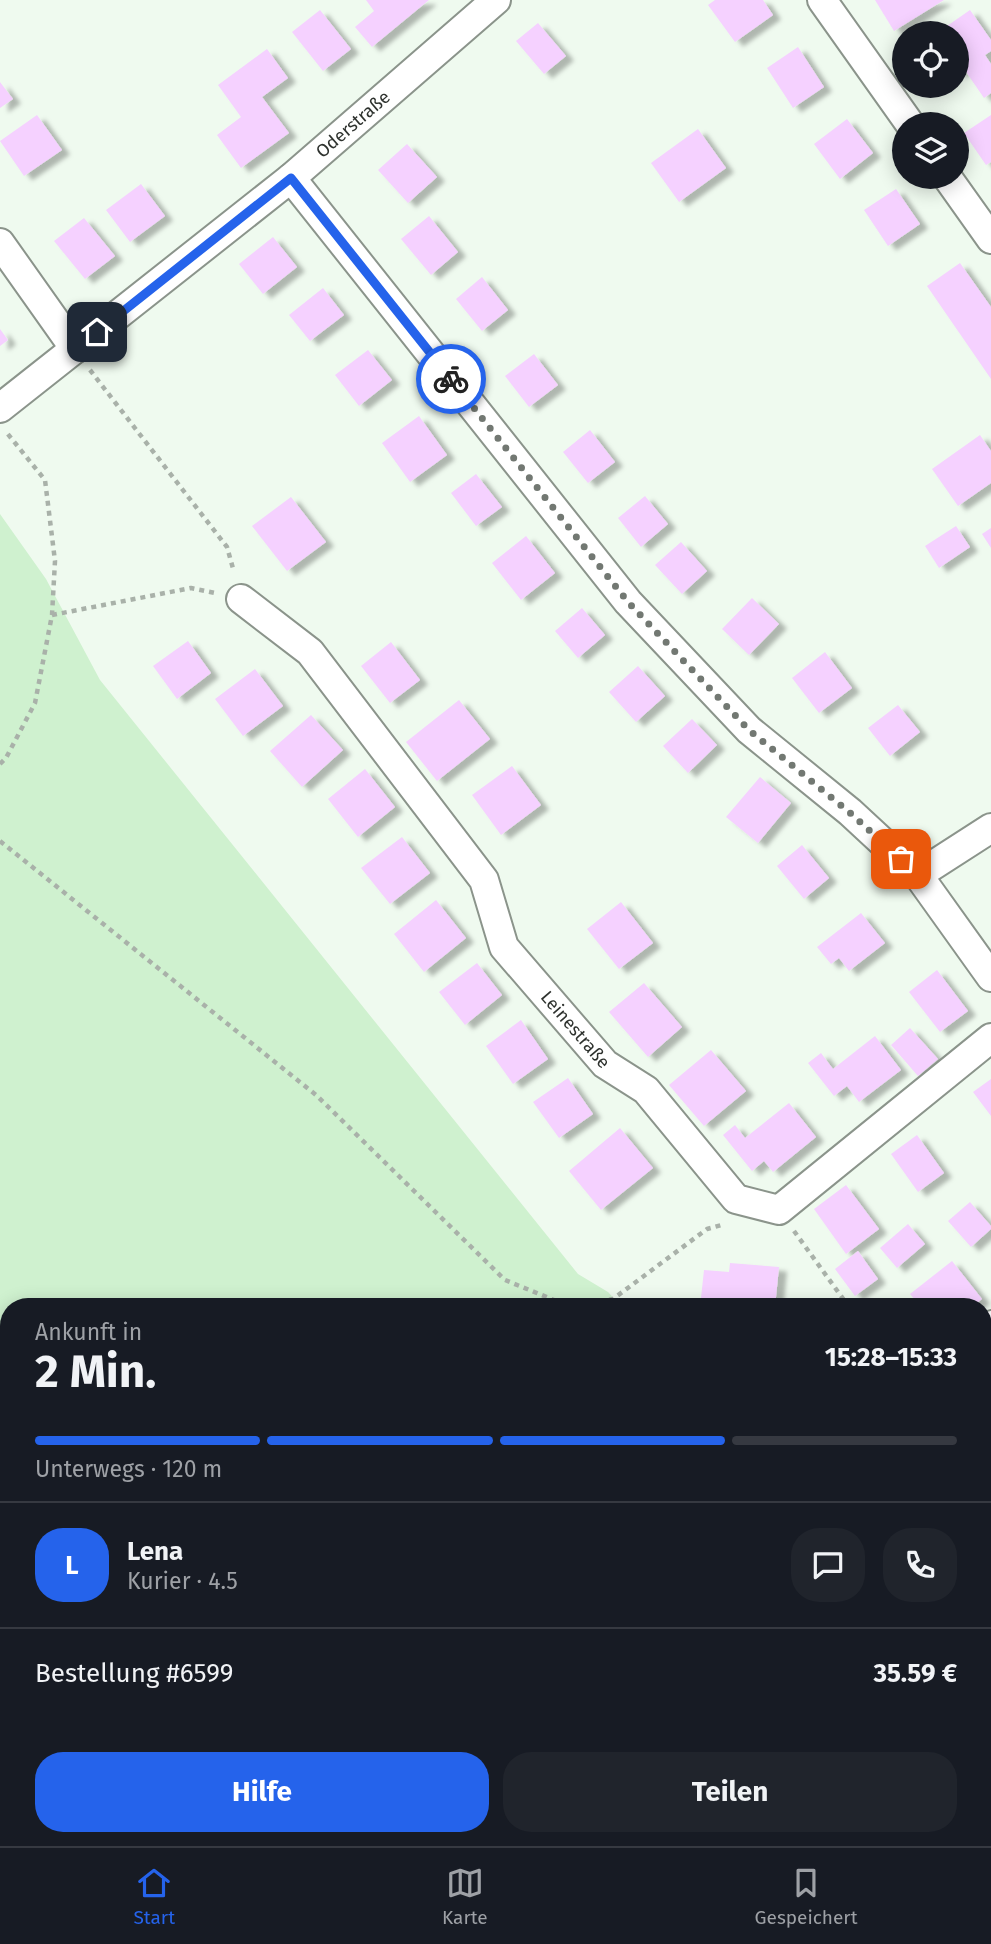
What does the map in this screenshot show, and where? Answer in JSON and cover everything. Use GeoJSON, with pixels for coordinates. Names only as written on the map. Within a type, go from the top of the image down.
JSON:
{"type":"FeatureCollection","features":[{"type":"Feature","properties":{"kind":"street","name":"Oderstraße"},"geometry":{"type":"LineString","coordinates":[[0,408],[291,178],[496,0]]}},
{"type":"Feature","properties":{"kind":"street"},"geometry":{"type":"LineString","coordinates":[[822,0],[901,112]]}},
{"type":"Feature","properties":{"kind":"street"},"geometry":{"type":"LineString","coordinates":[[291,178],[628,602],[749,730],[849,812],[918,875],[991,977]]}},
{"type":"Feature","properties":{"kind":"street"},"geometry":{"type":"LineString","coordinates":[[956,189],[991,239]]}},
{"type":"Feature","properties":{"kind":"street"},"geometry":{"type":"LineString","coordinates":[[0,243],[75,349]]}},
{"type":"Feature","properties":{"kind":"street","name":"Leinestraße"},"geometry":{"type":"LineString","coordinates":[[241,599],[310,652],[484,880],[504,947],[605,1064],[646,1090],[736,1199],[779,1210]]}},
{"type":"Feature","properties":{"kind":"street"},"geometry":{"type":"LineString","coordinates":[[918,875],[991,828]]}},
{"type":"Feature","properties":{"kind":"street"},"geometry":{"type":"LineString","coordinates":[[779,1210],[991,1038]]}},
{"type":"Feature","properties":{"kind":"path"},"geometry":{"type":"LineString","coordinates":[[52,615],[191,588],[241,599],[227,547],[75,349]]}},
{"type":"Feature","properties":{"kind":"path"},"geometry":{"type":"LineString","coordinates":[[0,424],[45,480],[55,562],[52,615],[35,703],[6,758],[0,764]]}},
{"type":"Feature","properties":{"kind":"path"},"geometry":{"type":"LineString","coordinates":[[0,841],[316,1095],[506,1280],[549,1298]]}},
{"type":"Feature","properties":{"kind":"path"},"geometry":{"type":"LineString","coordinates":[[779,1210],[843,1298]]}},
{"type":"Feature","properties":{"kind":"path"},"geometry":{"type":"LineString","coordinates":[[614,1298],[707,1229],[731,1222]]}},
{"type":"Feature","properties":{"kind":"green space"},"geometry":{"type":"Polygon","coordinates":[[[0,514],[46,579],[100,680],[578,1274],[614,1298],[0,1298],[0,514]]]}},
{"type":"Feature","properties":{"kind":"building"},"geometry":{"type":"Polygon","coordinates":[[[366,0],[429,0],[372,47],[355,27],[374,11],[366,0]]]}},
{"type":"Feature","properties":{"kind":"building"},"geometry":{"type":"Polygon","coordinates":[[[715,0],[763,0],[773,15],[735,42],[708,5],[715,0]]]}},
{"type":"Feature","properties":{"kind":"building"},"geometry":{"type":"Polygon","coordinates":[[[875,0],[944,0],[910,21],[892,21],[892,28],[875,0]]]}},
{"type":"Feature","properties":{"kind":"building"},"geometry":{"type":"Polygon","coordinates":[[[320,10],[351,49],[323,71],[292,32],[320,10]]]}},
{"type":"Feature","properties":{"kind":"building"},"geometry":{"type":"Polygon","coordinates":[[[970,10],[991,40],[991,51],[985,55],[991,64],[991,93],[984,98],[969,76],[969,21],[954,21],[970,10]]]}},
{"type":"Feature","properties":{"kind":"building"},"geometry":{"type":"Polygon","coordinates":[[[538,23],[566,56],[544,74],[516,41],[538,23]]]}},
{"type":"Feature","properties":{"kind":"building"},"geometry":{"type":"Polygon","coordinates":[[[798,47],[824,87],[793,108],[767,68],[798,47]]]}},
{"type":"Feature","properties":{"kind":"building"},"geometry":{"type":"Polygon","coordinates":[[[267,49],[288,78],[262,97],[289,133],[241,168],[217,135],[241,117],[218,85],[267,49]]]}},
{"type":"Feature","properties":{"kind":"building"},"geometry":{"type":"Polygon","coordinates":[[[0,82],[13,99],[0,108],[0,82]]]}},
{"type":"Feature","properties":{"kind":"building"},"geometry":{"type":"Polygon","coordinates":[[[37,115],[62,150],[24,176],[0,141],[37,115]]]}},
{"type":"Feature","properties":{"kind":"building"},"geometry":{"type":"Polygon","coordinates":[[[991,115],[991,162],[986,165],[969,140],[969,130],[991,115]]]}},
{"type":"Feature","properties":{"kind":"building"},"geometry":{"type":"Polygon","coordinates":[[[847,119],[873,153],[840,179],[814,144],[847,119]]]}},
{"type":"Feature","properties":{"kind":"building"},"geometry":{"type":"Polygon","coordinates":[[[698,129],[726,168],[679,202],[651,163],[698,129]]]}},
{"type":"Feature","properties":{"kind":"building"},"geometry":{"type":"Polygon","coordinates":[[[407,144],[437,177],[408,203],[378,170],[407,144]]]}},
{"type":"Feature","properties":{"kind":"building"},"geometry":{"type":"Polygon","coordinates":[[[141,184],[165,216],[130,242],[106,210],[141,184]]]}},
{"type":"Feature","properties":{"kind":"building"},"geometry":{"type":"Polygon","coordinates":[[[896,189],[920,224],[888,246],[864,210],[896,189]]]}},
{"type":"Feature","properties":{"kind":"building"},"geometry":{"type":"Polygon","coordinates":[[[429,216],[458,252],[431,275],[401,239],[429,216]]]}},
{"type":"Feature","properties":{"kind":"building"},"geometry":{"type":"Polygon","coordinates":[[[84,218],[115,256],[85,279],[54,241],[84,218]]]}},
{"type":"Feature","properties":{"kind":"building"},"geometry":{"type":"Polygon","coordinates":[[[273,237],[297,267],[263,294],[239,264],[273,237]]]}},
{"type":"Feature","properties":{"kind":"building"},"geometry":{"type":"Polygon","coordinates":[[[960,263],[991,307],[991,379],[927,286],[960,263]]]}},
{"type":"Feature","properties":{"kind":"building"},"geometry":{"type":"Polygon","coordinates":[[[482,277],[508,310],[482,331],[456,299],[482,277]]]}},
{"type":"Feature","properties":{"kind":"building"},"geometry":{"type":"Polygon","coordinates":[[[323,288],[344,315],[310,341],[289,315],[323,288]]]}},
{"type":"Feature","properties":{"kind":"building"},"geometry":{"type":"Polygon","coordinates":[[[0,329],[8,340],[0,346],[0,329]]]}},
{"type":"Feature","properties":{"kind":"building"},"geometry":{"type":"Polygon","coordinates":[[[368,350],[392,380],[359,406],[335,375],[368,350]]]}},
{"type":"Feature","properties":{"kind":"building"},"geometry":{"type":"Polygon","coordinates":[[[534,354],[558,385],[529,407],[505,376],[534,354]]]}},
{"type":"Feature","properties":{"kind":"building"},"geometry":{"type":"Polygon","coordinates":[[[419,416],[447,455],[410,482],[382,443],[419,416]]]}},
{"type":"Feature","properties":{"kind":"building"},"geometry":{"type":"Polygon","coordinates":[[[590,430],[615,462],[588,483],[563,452],[590,430]]]}},
{"type":"Feature","properties":{"kind":"building"},"geometry":{"type":"Polygon","coordinates":[[[980,435],[991,451],[991,483],[958,506],[932,469],[980,435]]]}},
{"type":"Feature","properties":{"kind":"building"},"geometry":{"type":"Polygon","coordinates":[[[476,474],[502,507],[476,526],[451,493],[476,474]]]}},
{"type":"Feature","properties":{"kind":"building"},"geometry":{"type":"Polygon","coordinates":[[[645,496],[668,524],[641,547],[618,518],[645,496]]]}},
{"type":"Feature","properties":{"kind":"building"},"geometry":{"type":"Polygon","coordinates":[[[291,497],[326,542],[287,571],[252,526],[291,497]]]}},
{"type":"Feature","properties":{"kind":"building"},"geometry":{"type":"Polygon","coordinates":[[[956,526],[970,547],[939,568],[925,546],[956,526]]]}},
{"type":"Feature","properties":{"kind":"building"},"geometry":{"type":"Polygon","coordinates":[[[991,528],[991,548],[982,534],[991,528]]]}},
{"type":"Feature","properties":{"kind":"building"},"geometry":{"type":"Polygon","coordinates":[[[526,536],[555,573],[521,600],[492,563],[526,536]]]}},
{"type":"Feature","properties":{"kind":"building"},"geometry":{"type":"Polygon","coordinates":[[[681,542],[707,571],[682,594],[655,565],[681,542]]]}},
{"type":"Feature","properties":{"kind":"building"},"geometry":{"type":"Polygon","coordinates":[[[752,598],[779,624],[749,655],[722,629],[752,598]]]}},
{"type":"Feature","properties":{"kind":"building"},"geometry":{"type":"Polygon","coordinates":[[[582,608],[605,635],[578,658],[555,631],[582,608]]]}},
{"type":"Feature","properties":{"kind":"building"},"geometry":{"type":"Polygon","coordinates":[[[188,641],[211,673],[177,699],[153,666],[188,641]]]}},
{"type":"Feature","properties":{"kind":"building"},"geometry":{"type":"Polygon","coordinates":[[[391,642],[420,680],[390,703],[361,666],[391,642]]]}},
{"type":"Feature","properties":{"kind":"building"},"geometry":{"type":"Polygon","coordinates":[[[825,652],[852,688],[819,713],[792,678],[825,652]]]}},
{"type":"Feature","properties":{"kind":"building"},"geometry":{"type":"Polygon","coordinates":[[[638,666],[665,696],[636,722],[609,692],[638,666]]]}},
{"type":"Feature","properties":{"kind":"building"},"geometry":{"type":"Polygon","coordinates":[[[255,669],[283,706],[243,736],[215,699],[255,669]]]}},
{"type":"Feature","properties":{"kind":"building"},"geometry":{"type":"Polygon","coordinates":[[[459,700],[490,739],[437,781],[406,742],[459,700]]]}},
{"type":"Feature","properties":{"kind":"building"},"geometry":{"type":"Polygon","coordinates":[[[898,705],[920,732],[890,756],[868,728],[898,705]]]}},
{"type":"Feature","properties":{"kind":"building"},"geometry":{"type":"Polygon","coordinates":[[[311,715],[343,750],[302,787],[270,751],[311,715]]]}},
{"type":"Feature","properties":{"kind":"building"},"geometry":{"type":"Polygon","coordinates":[[[692,719],[717,745],[688,773],[663,746],[692,719]]]}},
{"type":"Feature","properties":{"kind":"building"},"geometry":{"type":"Polygon","coordinates":[[[512,766],[541,805],[501,835],[472,795],[512,766]]]}},
{"type":"Feature","properties":{"kind":"building"},"geometry":{"type":"Polygon","coordinates":[[[365,769],[395,807],[358,837],[328,799],[365,769]]]}},
{"type":"Feature","properties":{"kind":"building"},"geometry":{"type":"Polygon","coordinates":[[[760,777],[791,803],[758,843],[726,817],[760,777]]]}},
{"type":"Feature","properties":{"kind":"building"},"geometry":{"type":"Polygon","coordinates":[[[402,837],[430,873],[390,904],[361,868],[402,837]]]}},
{"type":"Feature","properties":{"kind":"building"},"geometry":{"type":"Polygon","coordinates":[[[802,845],[829,878],[804,899],[777,866],[802,845]]]}},
{"type":"Feature","properties":{"kind":"building"},"geometry":{"type":"Polygon","coordinates":[[[436,900],[466,938],[424,972],[394,934],[436,900]]]}},
{"type":"Feature","properties":{"kind":"building"},"geometry":{"type":"Polygon","coordinates":[[[621,902],[653,943],[619,969],[587,929],[621,902]]]}},
{"type":"Feature","properties":{"kind":"building"},"geometry":{"type":"Polygon","coordinates":[[[861,913],[885,943],[849,971],[839,958],[831,964],[817,947],[861,913]]]}},
{"type":"Feature","properties":{"kind":"building"},"geometry":{"type":"Polygon","coordinates":[[[477,963],[502,995],[465,1025],[439,992],[477,963]]]}},
{"type":"Feature","properties":{"kind":"building"},"geometry":{"type":"Polygon","coordinates":[[[937,970],[968,1011],[940,1032],[909,992],[937,970]]]}},
{"type":"Feature","properties":{"kind":"building"},"geometry":{"type":"Polygon","coordinates":[[[644,983],[682,1027],[648,1057],[609,1012],[644,983]]]}},
{"type":"Feature","properties":{"kind":"building"},"geometry":{"type":"Polygon","coordinates":[[[521,1020],[548,1059],[513,1084],[486,1046],[521,1020]]]}},
{"type":"Feature","properties":{"kind":"building"},"geometry":{"type":"Polygon","coordinates":[[[910,1028],[938,1059],[918,1076],[891,1045],[910,1028]]]}},
{"type":"Feature","properties":{"kind":"building"},"geometry":{"type":"Polygon","coordinates":[[[875,1036],[901,1070],[859,1102],[847,1086],[834,1096],[808,1063],[821,1053],[833,1069],[875,1036]]]}},
{"type":"Feature","properties":{"kind":"building"},"geometry":{"type":"Polygon","coordinates":[[[711,1050],[746,1091],[704,1126],[669,1085],[711,1050]]]}},
{"type":"Feature","properties":{"kind":"building"},"geometry":{"type":"Polygon","coordinates":[[[568,1078],[593,1114],[559,1138],[533,1102],[568,1078]]]}},
{"type":"Feature","properties":{"kind":"building"},"geometry":{"type":"Polygon","coordinates":[[[991,1079],[991,1116],[973,1092],[991,1079]]]}},
{"type":"Feature","properties":{"kind":"building"},"geometry":{"type":"Polygon","coordinates":[[[789,1103],[816,1137],[773,1172],[764,1161],[752,1171],[723,1135],[735,1125],[745,1138],[789,1103]]]}},
{"type":"Feature","properties":{"kind":"building"},"geometry":{"type":"Polygon","coordinates":[[[620,1128],[653,1168],[601,1210],[569,1171],[620,1128]]]}},
{"type":"Feature","properties":{"kind":"building"},"geometry":{"type":"Polygon","coordinates":[[[917,1135],[944,1173],[918,1192],[891,1154],[917,1135]]]}},
{"type":"Feature","properties":{"kind":"building"},"geometry":{"type":"Polygon","coordinates":[[[846,1185],[879,1229],[846,1254],[814,1209],[846,1185]]]}},
{"type":"Feature","properties":{"kind":"building"},"geometry":{"type":"Polygon","coordinates":[[[970,1202],[991,1226],[971,1247],[948,1221],[970,1202]]]}},
{"type":"Feature","properties":{"kind":"building"},"geometry":{"type":"Polygon","coordinates":[[[908,1224],[925,1244],[897,1268],[880,1248],[908,1224]]]}},
{"type":"Feature","properties":{"kind":"building"},"geometry":{"type":"Polygon","coordinates":[[[858,1251],[878,1279],[855,1296],[835,1269],[858,1251]]]}},
{"type":"Feature","properties":{"kind":"building"},"geometry":{"type":"Polygon","coordinates":[[[952,1261],[981,1298],[913,1298],[910,1294],[952,1261]]]}},
{"type":"Feature","properties":{"kind":"building"},"geometry":{"type":"Polygon","coordinates":[[[730,1263],[779,1267],[776,1298],[701,1298],[704,1270],[729,1272],[730,1263]]]}},
{"type":"Feature","properties":{"kind":"way so far"},"geometry":{"type":"LineString","coordinates":[[451,379],[628,602],[749,730],[849,812],[901,859]]}},
{"type":"Feature","properties":{"kind":"route"},"geometry":{"type":"LineString","coordinates":[[97,332],[291,178],[451,379]]}}]}
